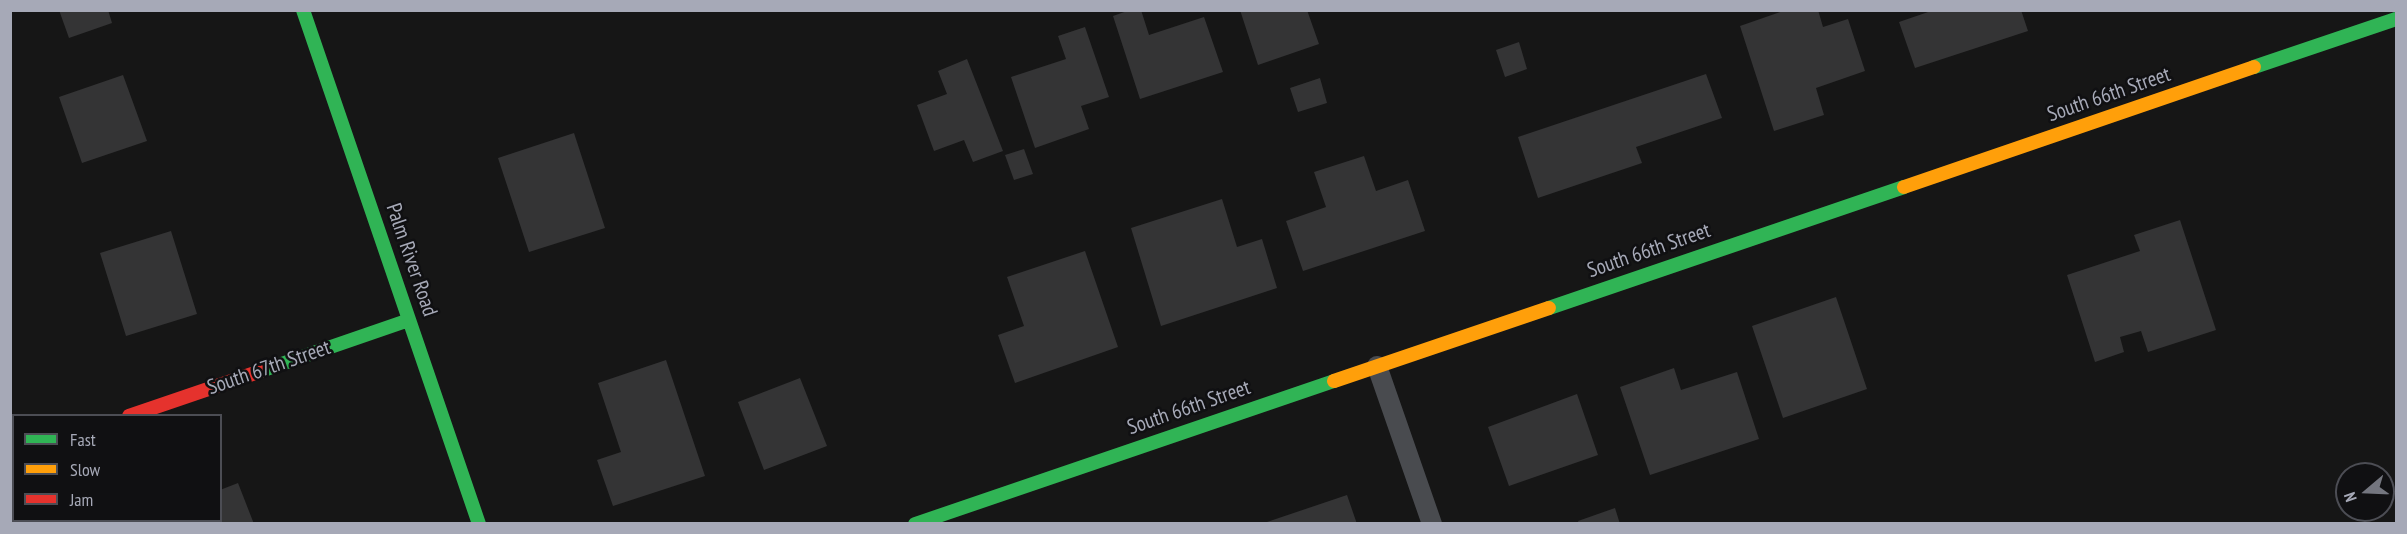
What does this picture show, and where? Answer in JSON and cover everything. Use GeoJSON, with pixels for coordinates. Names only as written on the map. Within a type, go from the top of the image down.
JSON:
{"type":"FeatureCollection","features":[{"type":"Feature","properties":{"kind":"street","name":"Palm River Road"},"geometry":{"type":"LineString","coordinates":[[303,10],[479,524]]}},
{"type":"Feature","properties":{"kind":"street","name":"South 66th Street"},"geometry":{"type":"LineString","coordinates":[[915,524],[2397,19]]}},
{"type":"Feature","properties":{"kind":"street","name":"South 67th Street"},"geometry":{"type":"LineString","coordinates":[[135,414],[409,320]]}},
{"type":"Feature","properties":{"kind":"lane"},"geometry":{"type":"LineString","coordinates":[[1377,366],[1432,524]]}},
{"type":"Feature","properties":{"kind":"building"},"geometry":{"type":"Polygon","coordinates":[[[59,10],[108,10],[112,23],[69,38],[59,10]]]}},
{"type":"Feature","properties":{"kind":"building"},"geometry":{"type":"Polygon","coordinates":[[[1130,10],[1141,10],[1149,35],[1204,17],[1223,72],[1140,99],[1113,16],[1130,10]]]}},
{"type":"Feature","properties":{"kind":"building"},"geometry":{"type":"Polygon","coordinates":[[[1240,10],[1307,10],[1319,44],[1258,65],[1240,10]]]}},
{"type":"Feature","properties":{"kind":"building"},"geometry":{"type":"Polygon","coordinates":[[[1786,10],[1818,10],[1823,27],[1848,19],[1865,71],[1816,88],[1824,115],[1774,131],[1740,26],[1786,10]]]}},
{"type":"Feature","properties":{"kind":"building"},"geometry":{"type":"Polygon","coordinates":[[[1934,10],[2021,10],[2028,31],[1915,68],[1899,22],[1934,10]]]}},
{"type":"Feature","properties":{"kind":"building"},"geometry":{"type":"Polygon","coordinates":[[[1085,27],[1109,97],[1081,106],[1089,129],[1035,148],[1011,77],[1066,59],[1058,36],[1085,27]]]}},
{"type":"Feature","properties":{"kind":"building"},"geometry":{"type":"Polygon","coordinates":[[[1519,42],[1527,69],[1505,77],[1496,50],[1519,42]]]}},
{"type":"Feature","properties":{"kind":"building"},"geometry":{"type":"Polygon","coordinates":[[[967,59],[1003,151],[973,162],[964,140],[934,151],[917,105],[947,94],[938,71],[967,59]]]}},
{"type":"Feature","properties":{"kind":"building"},"geometry":{"type":"Polygon","coordinates":[[[1706,74],[1722,118],[1636,147],[1642,163],[1538,198],[1518,137],[1706,74]]]}},
{"type":"Feature","properties":{"kind":"building"},"geometry":{"type":"Polygon","coordinates":[[[123,75],[147,141],[82,163],[59,97],[123,75]]]}},
{"type":"Feature","properties":{"kind":"building"},"geometry":{"type":"Polygon","coordinates":[[[1320,78],[1327,103],[1298,112],[1290,88],[1320,78]]]}},
{"type":"Feature","properties":{"kind":"building"},"geometry":{"type":"Polygon","coordinates":[[[574,133],[605,228],[529,252],[498,158],[574,133]]]}},
{"type":"Feature","properties":{"kind":"building"},"geometry":{"type":"Polygon","coordinates":[[[1024,149],[1033,174],[1014,180],[1005,155],[1024,149]]]}},
{"type":"Feature","properties":{"kind":"building"},"geometry":{"type":"Polygon","coordinates":[[[1364,156],[1376,191],[1408,180],[1425,231],[1303,271],[1286,221],[1326,207],[1314,172],[1364,156]]]}},
{"type":"Feature","properties":{"kind":"building"},"geometry":{"type":"Polygon","coordinates":[[[1222,199],[1237,247],[1262,239],[1277,288],[1161,326],[1131,228],[1222,199]]]}},
{"type":"Feature","properties":{"kind":"building"},"geometry":{"type":"Polygon","coordinates":[[[2180,220],[2216,330],[2148,352],[2141,331],[2120,337],[2124,352],[2095,362],[2067,275],[2140,251],[2134,235],[2180,220]]]}},
{"type":"Feature","properties":{"kind":"building"},"geometry":{"type":"Polygon","coordinates":[[[171,231],[197,314],[126,336],[100,253],[171,231]]]}},
{"type":"Feature","properties":{"kind":"building"},"geometry":{"type":"Polygon","coordinates":[[[1085,251],[1118,347],[1015,383],[998,335],[1024,326],[1007,277],[1085,251]]]}},
{"type":"Feature","properties":{"kind":"building"},"geometry":{"type":"Polygon","coordinates":[[[1836,297],[1867,389],[1783,418],[1752,326],[1836,297]]]}},
{"type":"Feature","properties":{"kind":"building"},"geometry":{"type":"Polygon","coordinates":[[[666,360],[705,476],[613,506],[597,460],[621,452],[598,383],[666,360]]]}},
{"type":"Feature","properties":{"kind":"building"},"geometry":{"type":"Polygon","coordinates":[[[1674,368],[1681,390],[1737,372],[1759,439],[1650,475],[1620,387],[1674,368]]]}},
{"type":"Feature","properties":{"kind":"building"},"geometry":{"type":"Polygon","coordinates":[[[800,378],[827,446],[764,470],[738,402],[800,378]]]}},
{"type":"Feature","properties":{"kind":"building"},"geometry":{"type":"Polygon","coordinates":[[[1577,394],[1598,455],[1509,486],[1488,427],[1577,394]]]}},
{"type":"Feature","properties":{"kind":"building"},"geometry":{"type":"Polygon","coordinates":[[[238,483],[254,524],[213,524],[212,522],[222,522],[222,489],[238,483]]]}},
{"type":"Feature","properties":{"kind":"building"},"geometry":{"type":"Polygon","coordinates":[[[1347,495],[1357,524],[1264,524],[1264,523],[1347,495]]]}},
{"type":"Feature","properties":{"kind":"building"},"geometry":{"type":"Polygon","coordinates":[[[1615,508],[1620,524],[1579,524],[1578,521],[1615,508]]]}},
{"type":"Feature","properties":{"kind":"traffic: fast"},"geometry":{"type":"LineString","coordinates":[[303,10],[479,524]]}},
{"type":"Feature","properties":{"kind":"traffic: fast"},"geometry":{"type":"LineString","coordinates":[[2254,67],[2396,19]]}},
{"type":"Feature","properties":{"kind":"traffic: fast"},"geometry":{"type":"LineString","coordinates":[[1549,308],[1904,187]]}},
{"type":"Feature","properties":{"kind":"traffic: fast"},"geometry":{"type":"LineString","coordinates":[[261,371],[409,320]]}},
{"type":"Feature","properties":{"kind":"traffic: fast"},"geometry":{"type":"LineString","coordinates":[[915,524],[1334,381]]}},
{"type":"Feature","properties":{"kind":"traffic: slow"},"geometry":{"type":"LineString","coordinates":[[1904,187],[2254,67]]}},
{"type":"Feature","properties":{"kind":"traffic: slow"},"geometry":{"type":"LineString","coordinates":[[1334,381],[1549,308]]}},
{"type":"Feature","properties":{"kind":"traffic: jam"},"geometry":{"type":"LineString","coordinates":[[135,414],[261,371]]}}]}
